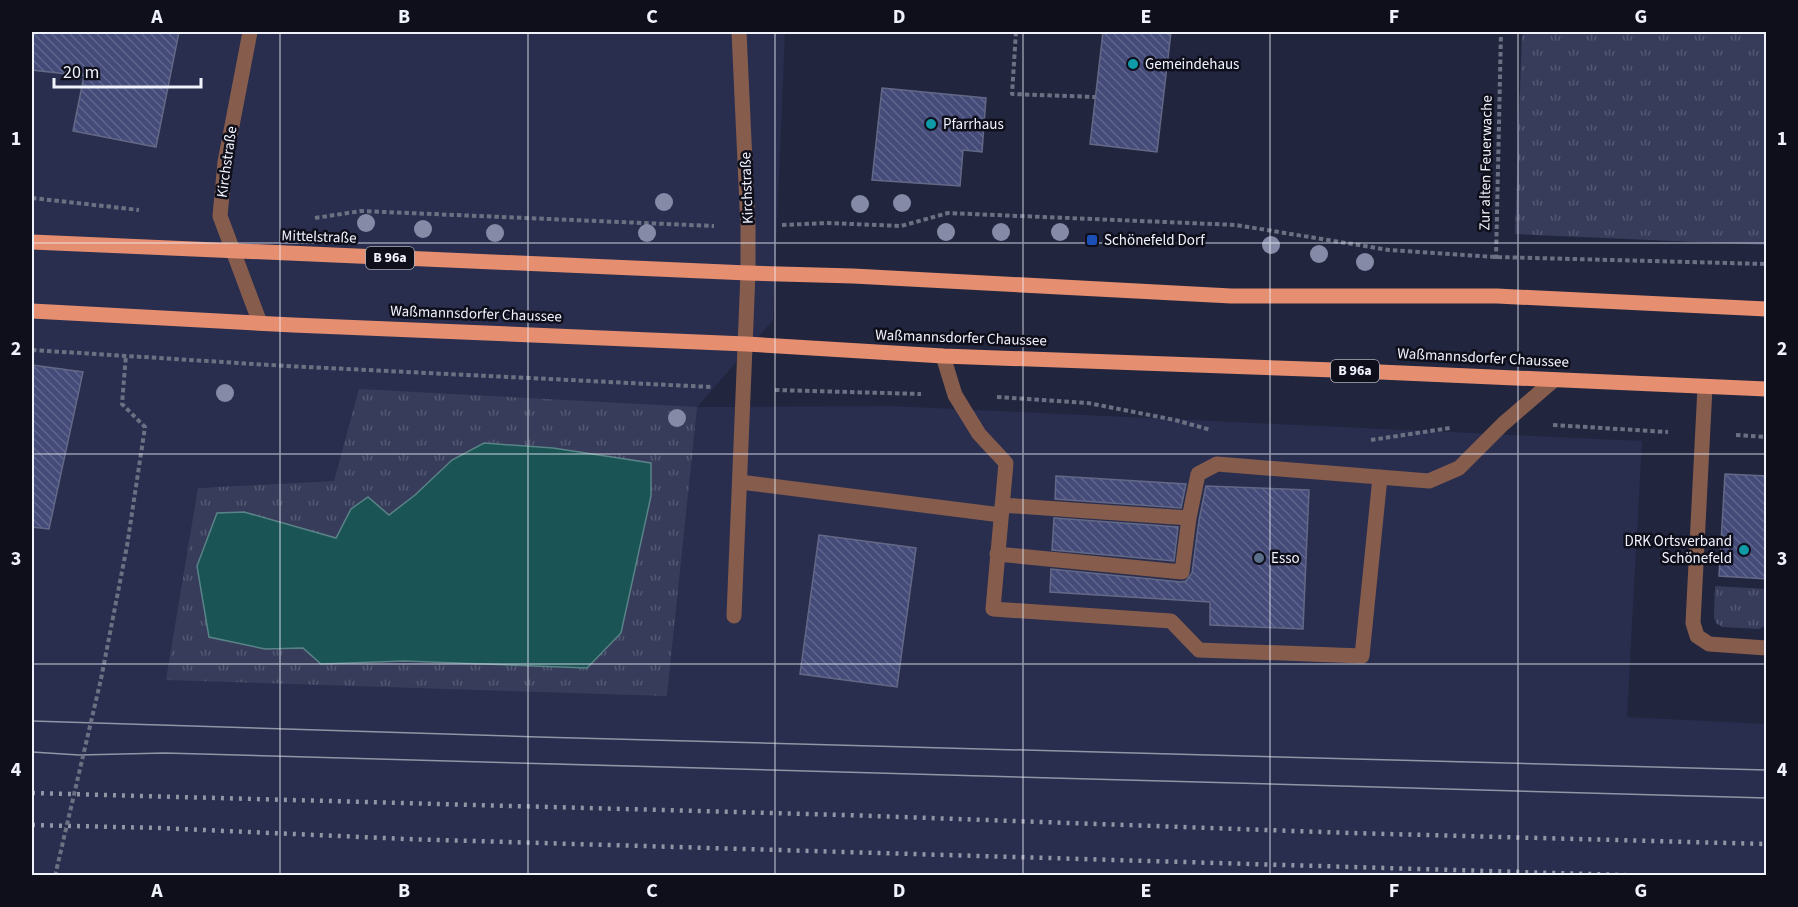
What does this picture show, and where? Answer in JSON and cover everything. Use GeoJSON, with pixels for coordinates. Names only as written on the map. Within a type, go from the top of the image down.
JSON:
{"type":"FeatureCollection","features":[{"type":"Feature","properties":{"kind":"main road","name":"Mittelstraße"},"geometry":{"type":"LineString","coordinates":[[32,242],[748,273]]}},
{"type":"Feature","properties":{"kind":"main road","name":"B 96a"},"geometry":{"type":"LineString","coordinates":[[748,273],[853,276],[1231,296],[1497,296],[1767,309]]}},
{"type":"Feature","properties":{"kind":"main road","name":"Waßmannsdorfer Chaussee"},"geometry":{"type":"LineString","coordinates":[[32,311],[746,344],[943,356],[1767,389]]}},
{"type":"Feature","properties":{"kind":"street","name":"Kirchstraße"},"geometry":{"type":"LineString","coordinates":[[250,32],[223,180],[220,216],[260,323]]}},
{"type":"Feature","properties":{"kind":"street","name":"Kirchstraße"},"geometry":{"type":"LineString","coordinates":[[734,616],[748,273],[739,32]]}},
{"type":"Feature","properties":{"kind":"street"},"geometry":{"type":"LineString","coordinates":[[943,356],[955,395],[979,434],[1006,463],[993,609],[1171,621],[1199,650],[1362,656],[1380,477]]}},
{"type":"Feature","properties":{"kind":"street"},"geometry":{"type":"LineString","coordinates":[[997,554],[1182,572],[1198,474],[1217,464],[1429,481],[1459,468],[1503,424],[1554,380]]}},
{"type":"Feature","properties":{"kind":"street"},"geometry":{"type":"LineString","coordinates":[[1705,387],[1693,623],[1697,636],[1709,644],[1767,648]]}},
{"type":"Feature","properties":{"kind":"street"},"geometry":{"type":"LineString","coordinates":[[740,482],[1001,510],[1189,518]]}},
{"type":"Feature","properties":{"kind":"path"},"geometry":{"type":"LineString","coordinates":[[1016,32],[1012,94],[1095,97]]}},
{"type":"Feature","properties":{"kind":"path","name":"Zur alten Feuerwache"},"geometry":{"type":"LineString","coordinates":[[1497,296],[1501,32]]}},
{"type":"Feature","properties":{"kind":"path"},"geometry":{"type":"LineString","coordinates":[[32,198],[140,210]]}},
{"type":"Feature","properties":{"kind":"path"},"geometry":{"type":"LineString","coordinates":[[310,218],[361,211],[748,227],[828,223],[901,226],[948,213],[983,214],[1236,225],[1389,250],[1496,257],[1767,264]]}},
{"type":"Feature","properties":{"kind":"path"},"geometry":{"type":"LineString","coordinates":[[32,350],[286,366],[744,388],[1012,397],[1088,403],[1213,430]]}},
{"type":"Feature","properties":{"kind":"path"},"geometry":{"type":"LineString","coordinates":[[56,876],[101,679],[127,546],[145,427],[122,404],[126,355]]}},
{"type":"Feature","properties":{"kind":"path"},"geometry":{"type":"LineString","coordinates":[[1360,442],[1474,424],[1530,424],[1767,437]]}},
{"type":"Feature","properties":{"kind":"shaded area"},"geometry":{"type":"Polygon","coordinates":[[[32,32],[785,32],[773,320],[697,407],[891,406],[1642,441],[1627,717],[1766,724],[1766,875],[32,875],[32,32]],[[696,407],[334,481],[198,488],[667,696],[696,407]]]}},
{"type":"Feature","properties":{"kind":"shaded area"},"geometry":{"type":"Polygon","coordinates":[[[484,443],[553,448],[651,463],[651,496],[621,633],[587,668],[404,661],[321,664],[303,648],[265,649],[209,637],[197,566],[217,513],[244,512],[336,538],[351,509],[368,497],[389,515],[415,495],[452,460],[484,443]]]}},
{"type":"Feature","properties":{"kind":"green space"},"geometry":{"type":"Polygon","coordinates":[[[1522,32],[1766,32],[1766,245],[1515,234],[1522,32]]]}},
{"type":"Feature","properties":{"kind":"green space"},"geometry":{"type":"Polygon","coordinates":[[[359,389],[697,407],[667,696],[166,680],[198,488],[334,481],[359,389]]]}},
{"type":"Feature","properties":{"kind":"green space"},"geometry":{"type":"Polygon","coordinates":[[[1715,586],[1766,589],[1765,626],[1759,629],[1722,627],[1716,623],[1714,617],[1715,586]]]}},
{"type":"Feature","properties":{"kind":"building"},"geometry":{"type":"Polygon","coordinates":[[[32,32],[179,32],[156,147],[73,131],[84,76],[32,70],[32,32]]]}},
{"type":"Feature","properties":{"kind":"building","name":"Gemeindehaus"},"geometry":{"type":"Polygon","coordinates":[[[1103,32],[1171,32],[1157,152],[1090,144],[1103,32]]]}},
{"type":"Feature","properties":{"kind":"building","name":"Pfarrhaus"},"geometry":{"type":"Polygon","coordinates":[[[882,88],[986,98],[982,152],[963,150],[960,186],[872,180],[882,88]]]}},
{"type":"Feature","properties":{"kind":"building"},"geometry":{"type":"Polygon","coordinates":[[[32,365],[83,372],[49,529],[32,527],[32,365]]]}},
{"type":"Feature","properties":{"kind":"building","name":"DRK Ortsverband Schönefeld"},"geometry":{"type":"Polygon","coordinates":[[[1725,474],[1767,476],[1767,579],[1719,576],[1725,474]]]}},
{"type":"Feature","properties":{"kind":"building"},"geometry":{"type":"Polygon","coordinates":[[[1056,476],[1186,484],[1181,508],[1055,499],[1056,476]]]}},
{"type":"Feature","properties":{"kind":"building"},"geometry":{"type":"Polygon","coordinates":[[[1206,486],[1309,490],[1303,629],[1210,625],[1210,602],[1050,592],[1051,569],[1186,581],[1192,573],[1206,486]]]}},
{"type":"Feature","properties":{"kind":"building"},"geometry":{"type":"Polygon","coordinates":[[[1054,518],[1178,527],[1174,561],[1052,550],[1054,518]]]}},
{"type":"Feature","properties":{"kind":"building"},"geometry":{"type":"Polygon","coordinates":[[[819,535],[916,548],[897,687],[800,674],[819,535]]]}},
{"type":"Feature","properties":{"kind":"tram line"},"geometry":{"type":"LineString","coordinates":[[32,721],[1766,770]]}},
{"type":"Feature","properties":{"kind":"tram line"},"geometry":{"type":"LineString","coordinates":[[32,752],[79,755],[165,753],[1766,798]]}},
{"type":"Feature","properties":{"kind":"railway"},"geometry":{"type":"LineString","coordinates":[[32,793],[846,815],[1350,833],[1766,844]]}},
{"type":"Feature","properties":{"kind":"railway"},"geometry":{"type":"LineString","coordinates":[[32,825],[406,839],[1656,876]]}},
{"type":"Feature","properties":{"kind":"place","name":"Gemeindehaus"},"geometry":{"type":"Point","coordinates":[1133,64]}},
{"type":"Feature","properties":{"kind":"place","name":"Pfarrhaus"},"geometry":{"type":"Point","coordinates":[931,124]}},
{"type":"Feature","properties":{"kind":"place","name":"Schönefeld Dorf"},"geometry":{"type":"Point","coordinates":[1092,240]}},
{"type":"Feature","properties":{"kind":"place","name":"DRK Ortsverband Schönefeld"},"geometry":{"type":"Point","coordinates":[1744,550]}},
{"type":"Feature","properties":{"kind":"place","name":"Esso"},"geometry":{"type":"Point","coordinates":[1259,558]}}]}
